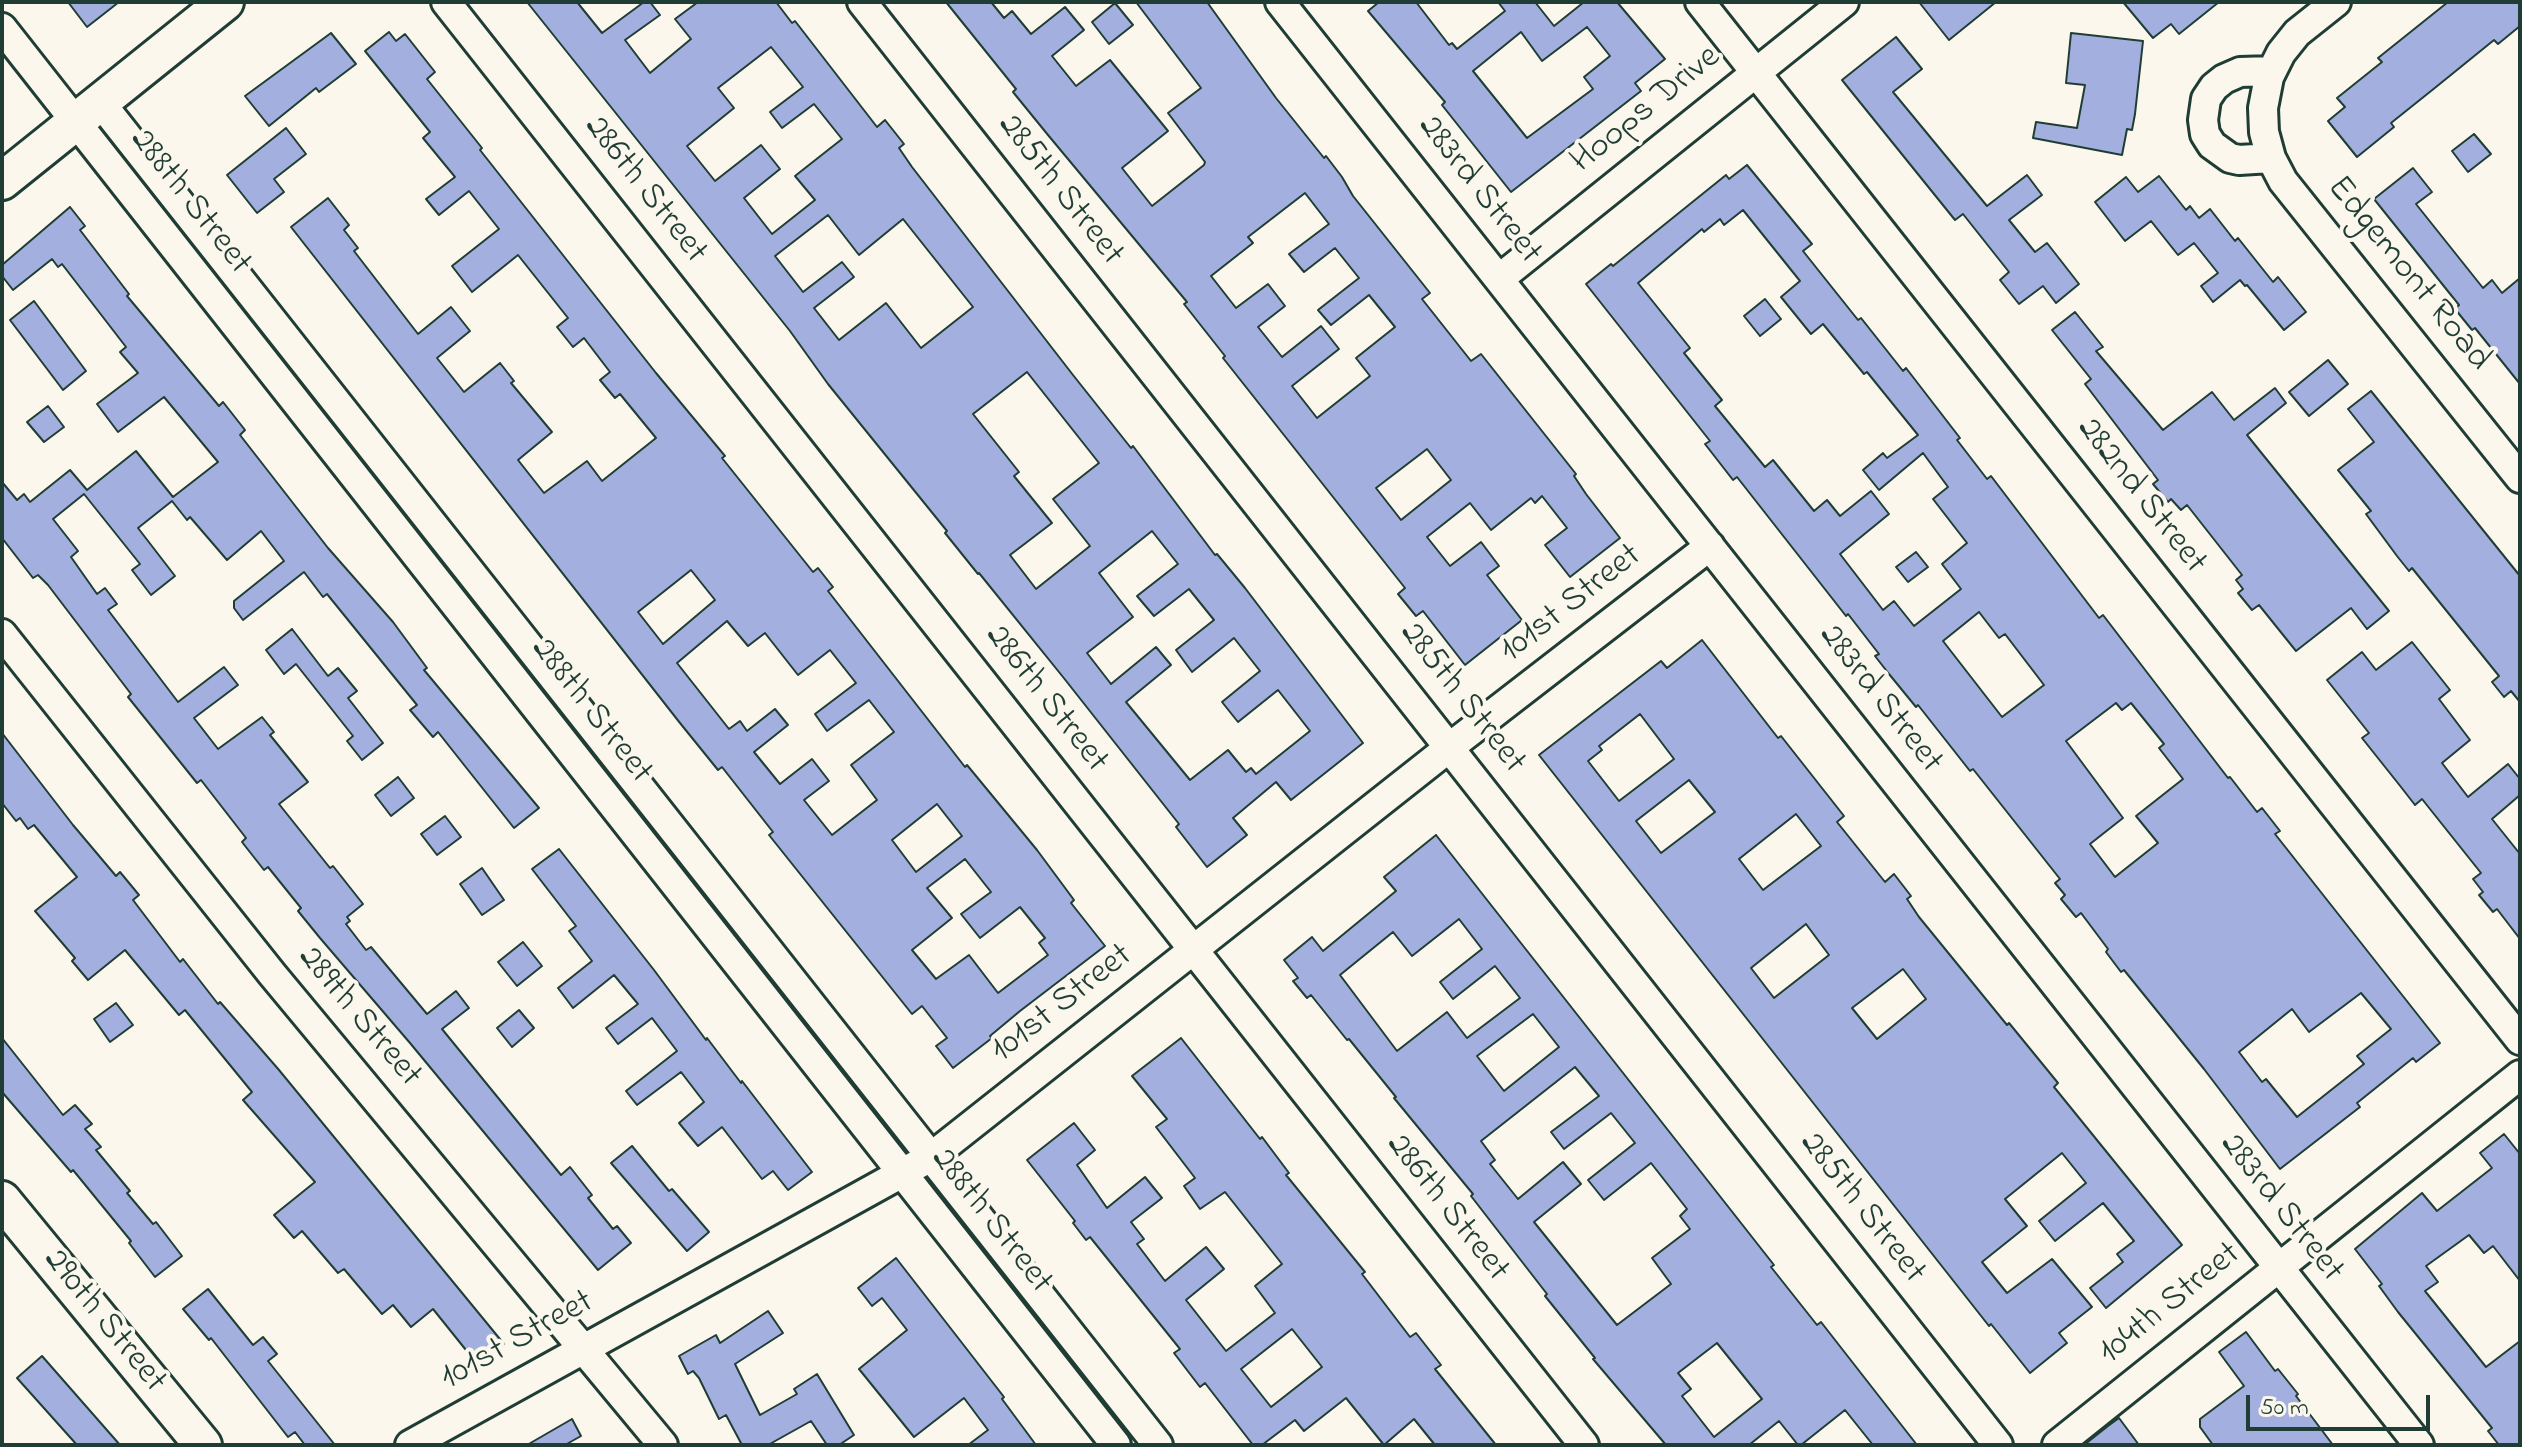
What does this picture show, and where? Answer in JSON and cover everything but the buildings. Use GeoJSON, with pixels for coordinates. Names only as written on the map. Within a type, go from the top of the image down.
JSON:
{"type":"FeatureCollection","features":[{"type":"Feature","properties":{"kind":"street"},"geometry":{"type":"LineString","coordinates":[[2,181],[225,2]]}},
{"type":"Feature","properties":{"kind":"street","name":"286th Street"},"geometry":{"type":"LineString","coordinates":[[446,2],[1584,1445]]}},
{"type":"Feature","properties":{"kind":"street","name":"285th Street"},"geometry":{"type":"LineString","coordinates":[[862,2],[1998,1445]]}},
{"type":"Feature","properties":{"kind":"street","name":"283rd Street"},"geometry":{"type":"LineString","coordinates":[[1280,2],[2419,1445]]}},
{"type":"Feature","properties":{"kind":"street","name":"282nd Street"},"geometry":{"type":"LineString","coordinates":[[1700,2],[2520,1040]]}},
{"type":"Feature","properties":{"kind":"street","name":"Hoops Drive"},"geometry":{"type":"LineString","coordinates":[[1499,279],[1844,2]]}},
{"type":"Feature","properties":{"kind":"street"},"geometry":{"type":"LineString","coordinates":[[2271,158],[2230,158],[2212,145],[2205,134],[2203,120],[2206,99],[2224,79],[2240,72],[2272,71],[2297,33],[2336,2]]}},
{"type":"Feature","properties":{"kind":"street","name":"288th Street"},"geometry":{"type":"LineString","coordinates":[[2,28],[88,112],[651,802],[1158,1445]]}},
{"type":"Feature","properties":{"kind":"street","name":"Edgemont Road"},"geometry":{"type":"LineString","coordinates":[[2272,71],[2263,108],[2264,132],[2271,158],[2283,181],[2520,478]]}},
{"type":"Feature","properties":{"kind":"street","name":"288th Street"},"geometry":{"type":"LineString","coordinates":[[88,112],[627,821],[1116,1445]]}},
{"type":"Feature","properties":{"kind":"street","name":"101st Street"},"geometry":{"type":"LineString","coordinates":[[410,1445],[931,1157],[1710,546]]}},
{"type":"Feature","properties":{"kind":"street","name":"289th Street"},"geometry":{"type":"LineString","coordinates":[[2,634],[272,974],[663,1445]]}},
{"type":"Feature","properties":{"kind":"street"},"geometry":{"type":"LineString","coordinates":[[627,821],[651,802]]}},
{"type":"Feature","properties":{"kind":"street","name":"104th Street"},"geometry":{"type":"LineString","coordinates":[[2057,1445],[2520,1075]]}},
{"type":"Feature","properties":{"kind":"street","name":"290th Street"},"geometry":{"type":"LineString","coordinates":[[2,1200],[203,1445]]}},
{"type":"Feature","properties":{"kind":"street"},"geometry":{"type":"LineString","coordinates":[[1077,1395],[1103,1376]]}}]}
